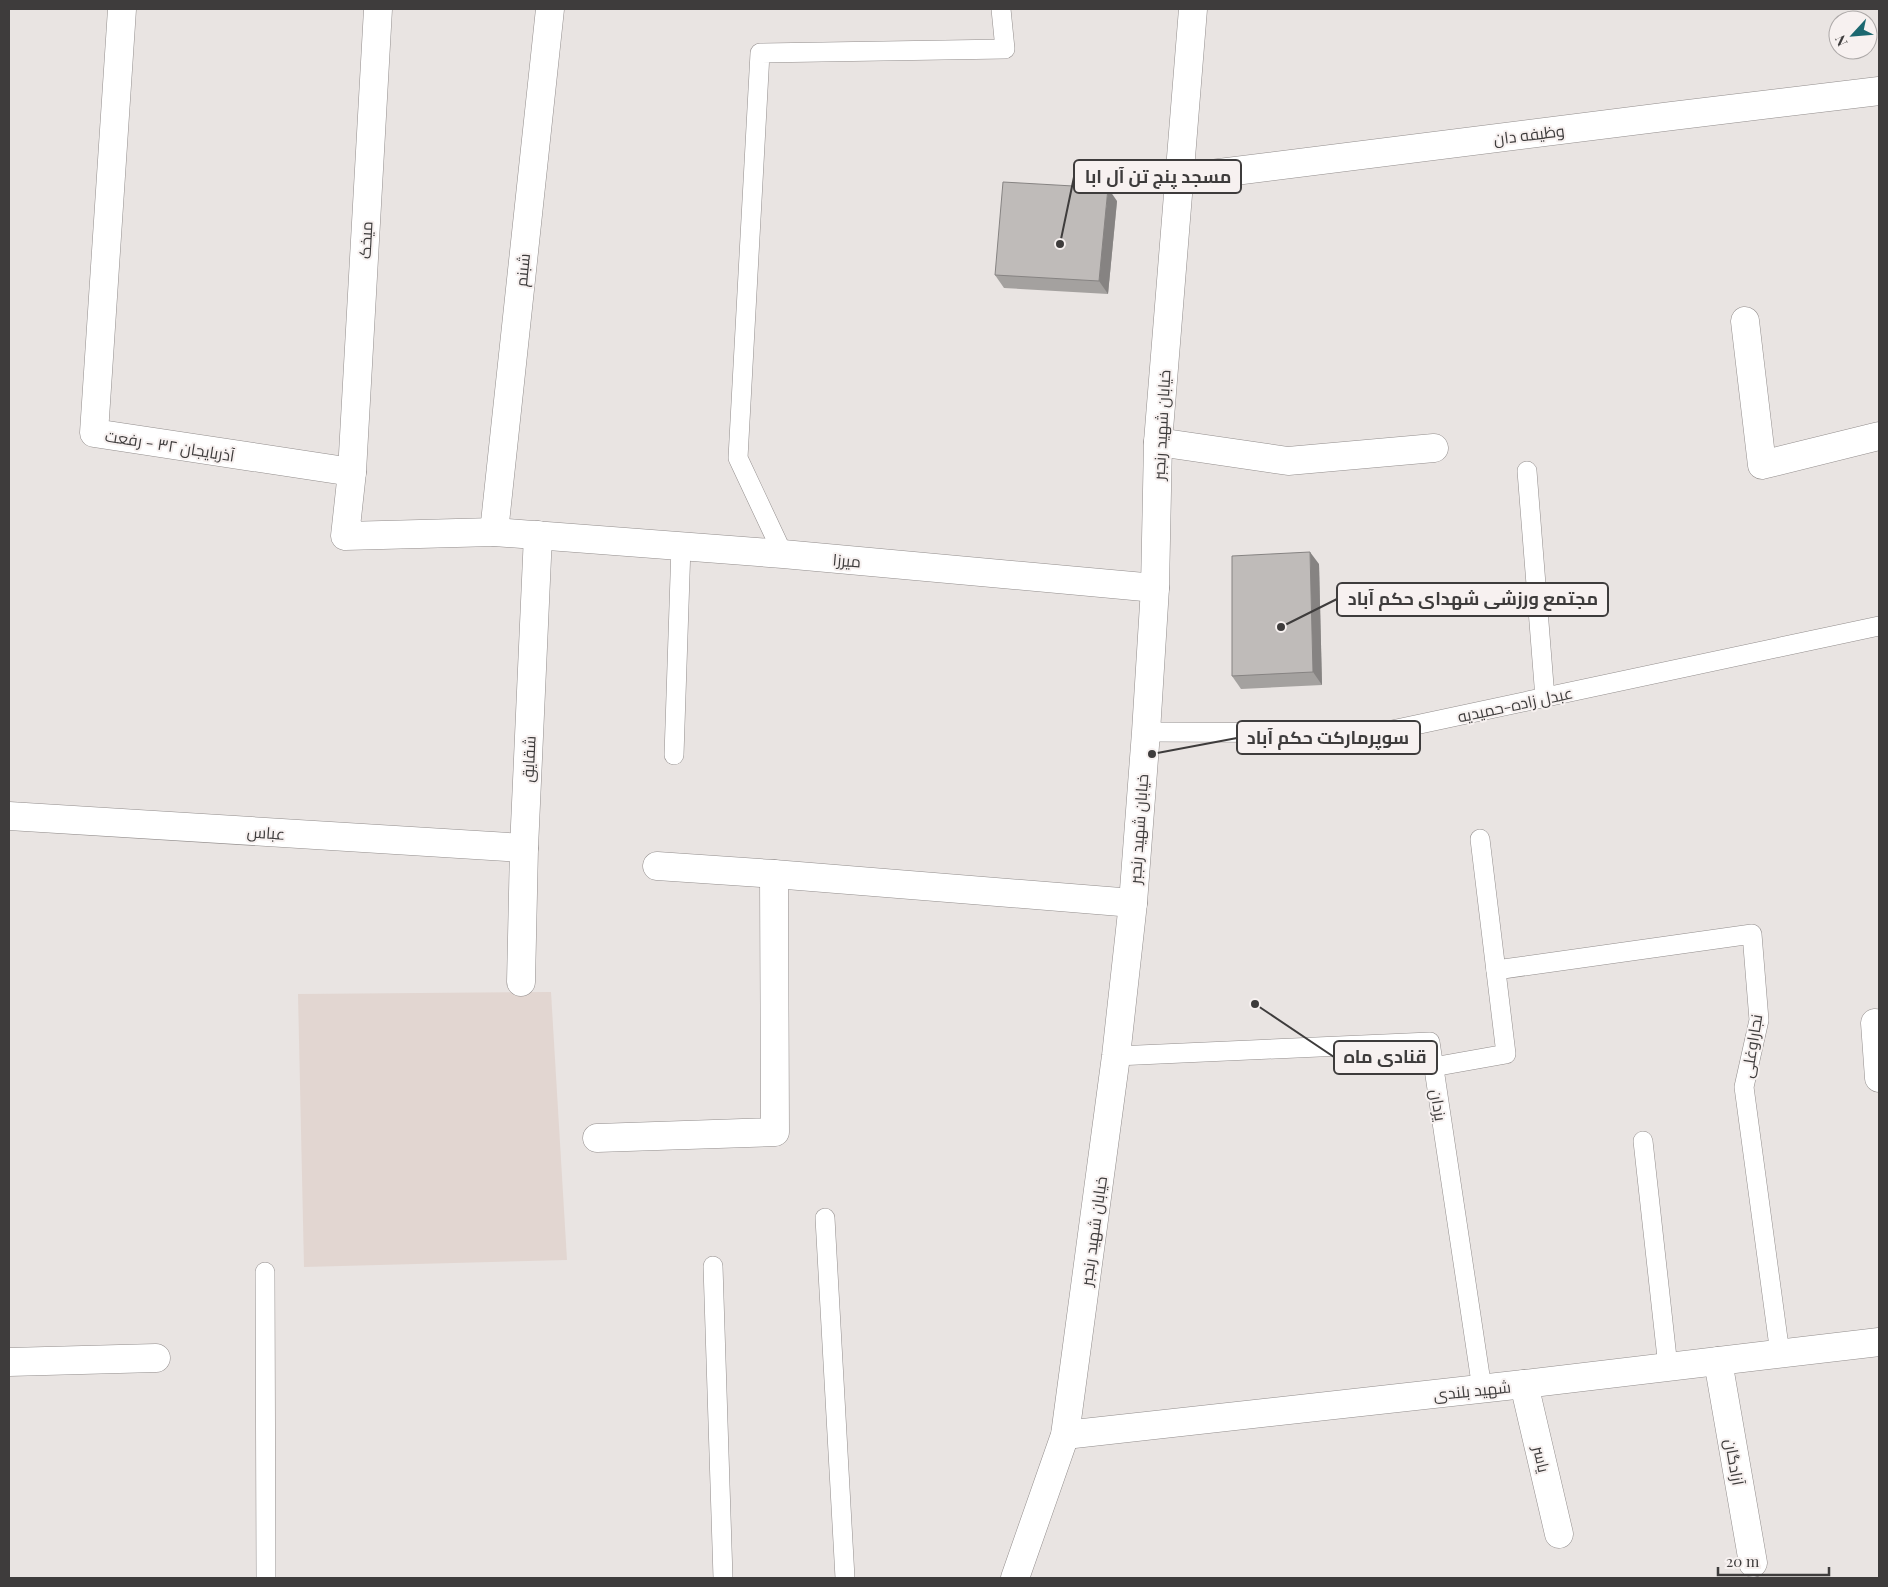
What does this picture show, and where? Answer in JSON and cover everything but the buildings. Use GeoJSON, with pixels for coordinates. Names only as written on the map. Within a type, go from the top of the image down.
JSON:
{"type":"FeatureCollection","features":[{"type":"Feature","properties":{"kind":"street","name":"آذربایجان ۳۲ - رفعت"},"geometry":{"type":"LineString","coordinates":[[122,9],[94,433],[352,472]]}},
{"type":"Feature","properties":{"kind":"street","name":"میخک"},"geometry":{"type":"LineString","coordinates":[[352,472],[378,9]]}},
{"type":"Feature","properties":{"kind":"street","name":"شبنم"},"geometry":{"type":"LineString","coordinates":[[494,532],[550,9]]}},
{"type":"Feature","properties":{"kind":"street","name":"خیابان شهید رنجبر"},"geometry":{"type":"LineString","coordinates":[[1016,1578],[1065,1435],[1116,1056],[1133,903],[1146,732],[1155,588],[1158,442],[1193,9]]}},
{"type":"Feature","properties":{"kind":"street","name":"وظیفه دان"},"geometry":{"type":"LineString","coordinates":[[1179,178],[1879,91]]}},
{"type":"Feature","properties":{"kind":"street"},"geometry":{"type":"LineString","coordinates":[[1745,321],[1762,465],[1879,436]]}},
{"type":"Feature","properties":{"kind":"street"},"geometry":{"type":"LineString","coordinates":[[1158,442],[1288,461],[1434,448]]}},
{"type":"Feature","properties":{"kind":"street"},"geometry":{"type":"LineString","coordinates":[[352,472],[344,536],[494,532],[538,535]]}},
{"type":"Feature","properties":{"kind":"street","name":"میرزا"},"geometry":{"type":"LineString","coordinates":[[538,535],[783,554],[1155,588]]}},
{"type":"Feature","properties":{"kind":"street","name":"شقایق"},"geometry":{"type":"LineString","coordinates":[[521,982],[524,848],[538,535]]}},
{"type":"Feature","properties":{"kind":"street","name":"عباس"},"geometry":{"type":"LineString","coordinates":[[9,816],[524,848]]}},
{"type":"Feature","properties":{"kind":"street"},"geometry":{"type":"LineString","coordinates":[[657,866],[1133,903]]}},
{"type":"Feature","properties":{"kind":"street"},"geometry":{"type":"LineString","coordinates":[[597,1138],[775,1132],[774,874]]}},
{"type":"Feature","properties":{"kind":"street"},"geometry":{"type":"LineString","coordinates":[[1875,1023],[1879,1078]]}},
{"type":"Feature","properties":{"kind":"street","name":"شهید بلندی"},"geometry":{"type":"LineString","coordinates":[[1065,1435],[1482,1389],[1879,1342]]}},
{"type":"Feature","properties":{"kind":"street"},"geometry":{"type":"LineString","coordinates":[[9,1362],[156,1358]]}},
{"type":"Feature","properties":{"kind":"street","name":"آزادگان"},"geometry":{"type":"LineString","coordinates":[[1718,1361],[1753,1563]]}},
{"type":"Feature","properties":{"kind":"street","name":"یاسر"},"geometry":{"type":"LineString","coordinates":[[1524,1384],[1559,1534]]}},
{"type":"Feature","properties":{"kind":"lane"},"geometry":{"type":"LineString","coordinates":[[783,554],[738,458],[760,53],[1006,49],[1001,9]]}},
{"type":"Feature","properties":{"kind":"lane"},"geometry":{"type":"LineString","coordinates":[[1527,471],[1545,698]]}},
{"type":"Feature","properties":{"kind":"lane"},"geometry":{"type":"LineString","coordinates":[[674,756],[681,546]]}},
{"type":"Feature","properties":{"kind":"lane","name":"عبدل زاده-حمیدیه"},"geometry":{"type":"LineString","coordinates":[[1146,732],[1378,733],[1879,626]]}},
{"type":"Feature","properties":{"kind":"lane"},"geometry":{"type":"LineString","coordinates":[[1433,1067],[1506,1054],[1480,840]]}},
{"type":"Feature","properties":{"kind":"lane","name":"نجاراوغلی"},"geometry":{"type":"LineString","coordinates":[[1496,970],[1752,934],[1759,1020],[1744,1087],[1780,1354]]}},
{"type":"Feature","properties":{"kind":"lane","name":"یزدان"},"geometry":{"type":"LineString","coordinates":[[1116,1056],[1430,1042],[1482,1389]]}},
{"type":"Feature","properties":{"kind":"lane"},"geometry":{"type":"LineString","coordinates":[[1643,1141],[1668,1367]]}},
{"type":"Feature","properties":{"kind":"lane"},"geometry":{"type":"LineString","coordinates":[[825,1218],[845,1578]]}},
{"type":"Feature","properties":{"kind":"lane"},"geometry":{"type":"LineString","coordinates":[[714,1266],[723,1578]]}},
{"type":"Feature","properties":{"kind":"lane"},"geometry":{"type":"LineString","coordinates":[[265,1272],[266,1578]]}},
{"type":"Feature","properties":{"kind":"shaded area"},"geometry":{"type":"Polygon","coordinates":[[[551,992],[567,1260],[304,1267],[298,994],[551,992]]]}},
{"type":"Feature","properties":{"kind":"place","name":"مسجد پنج تن آل ابا"},"geometry":{"type":"Point","coordinates":[1060,244]}},
{"type":"Feature","properties":{"kind":"place","name":"مجتمع ورزشی شهدای حکم آباد"},"geometry":{"type":"Point","coordinates":[1281,627]}},
{"type":"Feature","properties":{"kind":"place","name":"سوپرمارکت حکم آباد"},"geometry":{"type":"Point","coordinates":[1152,754]}},
{"type":"Feature","properties":{"kind":"place","name":"قنادی ماه"},"geometry":{"type":"Point","coordinates":[1255,1004]}}]}
